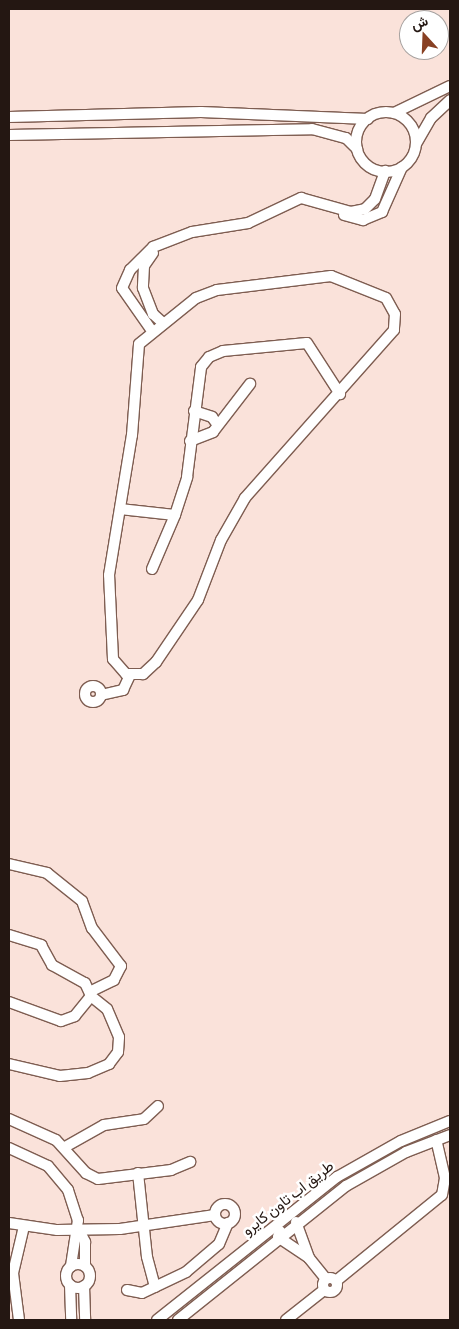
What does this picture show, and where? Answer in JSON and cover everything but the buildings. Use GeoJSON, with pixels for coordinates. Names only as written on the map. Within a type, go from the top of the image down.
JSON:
{"type":"FeatureCollection","features":[{"type":"Feature","properties":{"kind":"street"},"geometry":{"type":"LineString","coordinates":[[9,116],[212,113],[368,118],[394,113],[450,86]]}},
{"type":"Feature","properties":{"kind":"street"},"geometry":{"type":"LineString","coordinates":[[163,323],[147,301],[143,277],[151,256],[169,244],[249,228],[294,203],[313,203],[354,219],[367,219],[386,208],[402,167],[431,118],[450,100]]}},
{"type":"Feature","properties":{"kind":"street"},"geometry":{"type":"LineString","coordinates":[[211,130],[212,113]]}},
{"type":"Feature","properties":{"kind":"street"},"geometry":{"type":"LineString","coordinates":[[394,113],[412,127],[416,145]]}},
{"type":"Feature","properties":{"kind":"street"},"geometry":{"type":"LineString","coordinates":[[100,132],[101,114]]}},
{"type":"Feature","properties":{"kind":"street"},"geometry":{"type":"LineString","coordinates":[[357,149],[358,132],[368,118]]}},
{"type":"Feature","properties":{"kind":"street"},"geometry":{"type":"LineString","coordinates":[[9,135],[211,130],[324,131],[346,138],[357,149],[374,169],[377,189]]}},
{"type":"Feature","properties":{"kind":"street"},"geometry":{"type":"LineString","coordinates":[[374,169],[385,171],[402,167]]}},
{"type":"Feature","properties":{"kind":"street"},"geometry":{"type":"LineString","coordinates":[[152,331],[124,294],[126,277],[143,256],[167,240],[248,223],[292,199],[316,199],[351,212],[360,210],[377,189],[385,171]]}},
{"type":"Feature","properties":{"kind":"street"},"geometry":{"type":"LineString","coordinates":[[360,210],[367,219]]}},
{"type":"Feature","properties":{"kind":"street"},"geometry":{"type":"LineString","coordinates":[[101,695],[122,690],[130,675],[151,668],[198,600],[221,540],[245,498],[285,448],[340,394],[394,330],[392,306],[371,289],[331,276],[217,290],[196,298],[152,331],[136,352],[136,406],[109,567],[112,654],[115,664],[130,675]]}},
{"type":"Feature","properties":{"kind":"street"},"geometry":{"type":"LineString","coordinates":[[126,277],[143,277]]}},
{"type":"Feature","properties":{"kind":"street"},"geometry":{"type":"LineString","coordinates":[[135,308],[147,301]]}},
{"type":"Feature","properties":{"kind":"street"},"geometry":{"type":"LineString","coordinates":[[152,569],[175,515],[187,477],[190,441],[201,367],[209,357],[223,351],[302,342],[310,345],[340,394]]}},
{"type":"Feature","properties":{"kind":"street"},"geometry":{"type":"LineString","coordinates":[[190,441],[213,432],[217,424],[250,384]]}},
{"type":"Feature","properties":{"kind":"street"},"geometry":{"type":"LineString","coordinates":[[194,411],[212,417],[217,424]]}},
{"type":"Feature","properties":{"kind":"street"},"geometry":{"type":"LineString","coordinates":[[120,509],[175,515]]}},
{"type":"Feature","properties":{"kind":"street"},"geometry":{"type":"LineString","coordinates":[[9,864],[47,873],[82,901],[92,928],[121,966],[117,977],[91,994],[75,1016],[61,1021],[9,1002]]}},
{"type":"Feature","properties":{"kind":"street"},"geometry":{"type":"LineString","coordinates":[[9,934],[42,945],[52,964],[85,983],[91,994],[107,1009],[119,1037],[118,1052],[109,1064],[88,1073],[60,1076],[9,1064]]}},
{"type":"Feature","properties":{"kind":"street"},"geometry":{"type":"LineString","coordinates":[[64,1147],[99,1127],[144,1119],[158,1106]]}},
{"type":"Feature","properties":{"kind":"street"},"geometry":{"type":"LineString","coordinates":[[9,1119],[64,1147],[92,1177],[105,1179],[190,1162]]}},
{"type":"Feature","properties":{"kind":"street","name":"طريق اب تاون كايرو"},"geometry":{"type":"LineString","coordinates":[[157,1320],[312,1194],[366,1159],[450,1122]]}},
{"type":"Feature","properties":{"kind":"street","name":"طريق اب تاون كايرو"},"geometry":{"type":"LineString","coordinates":[[178,1320],[296,1222],[346,1186],[432,1141],[450,1135]]}},
{"type":"Feature","properties":{"kind":"street"},"geometry":{"type":"LineString","coordinates":[[286,1320],[329,1283],[442,1195],[443,1168],[432,1141]]}},
{"type":"Feature","properties":{"kind":"street"},"geometry":{"type":"LineString","coordinates":[[9,1148],[34,1157],[59,1177],[75,1204],[78,1228],[84,1242],[85,1266],[90,1276],[84,1286],[85,1320]]}},
{"type":"Feature","properties":{"kind":"street"},"geometry":{"type":"LineString","coordinates":[[138,1173],[142,1227],[155,1287]]}},
{"type":"Feature","properties":{"kind":"street"},"geometry":{"type":"LineString","coordinates":[[312,1194],[282,1226],[278,1237],[309,1258],[329,1283]]}},
{"type":"Feature","properties":{"kind":"street"},"geometry":{"type":"LineString","coordinates":[[127,1290],[137,1293],[155,1287],[214,1249],[228,1223],[234,1216],[232,1207],[222,1205],[215,1216]]}},
{"type":"Feature","properties":{"kind":"street"},"geometry":{"type":"LineString","coordinates":[[9,1223],[24,1226],[78,1228],[142,1227],[215,1216],[228,1223]]}},
{"type":"Feature","properties":{"kind":"street"},"geometry":{"type":"LineString","coordinates":[[296,1222],[309,1258]]}},
{"type":"Feature","properties":{"kind":"street"},"geometry":{"type":"LineString","coordinates":[[19,1320],[11,1280],[24,1226]]}},
{"type":"Feature","properties":{"kind":"street"},"geometry":{"type":"LineString","coordinates":[[71,1320],[70,1285],[66,1274],[71,1266],[78,1228]]}},
{"type":"Feature","properties":{"kind":"street"},"geometry":{"type":"LineString","coordinates":[[71,1266],[85,1266]]}},
{"type":"Feature","properties":{"kind":"street"},"geometry":{"type":"LineString","coordinates":[[70,1285],[84,1286]]}}]}
